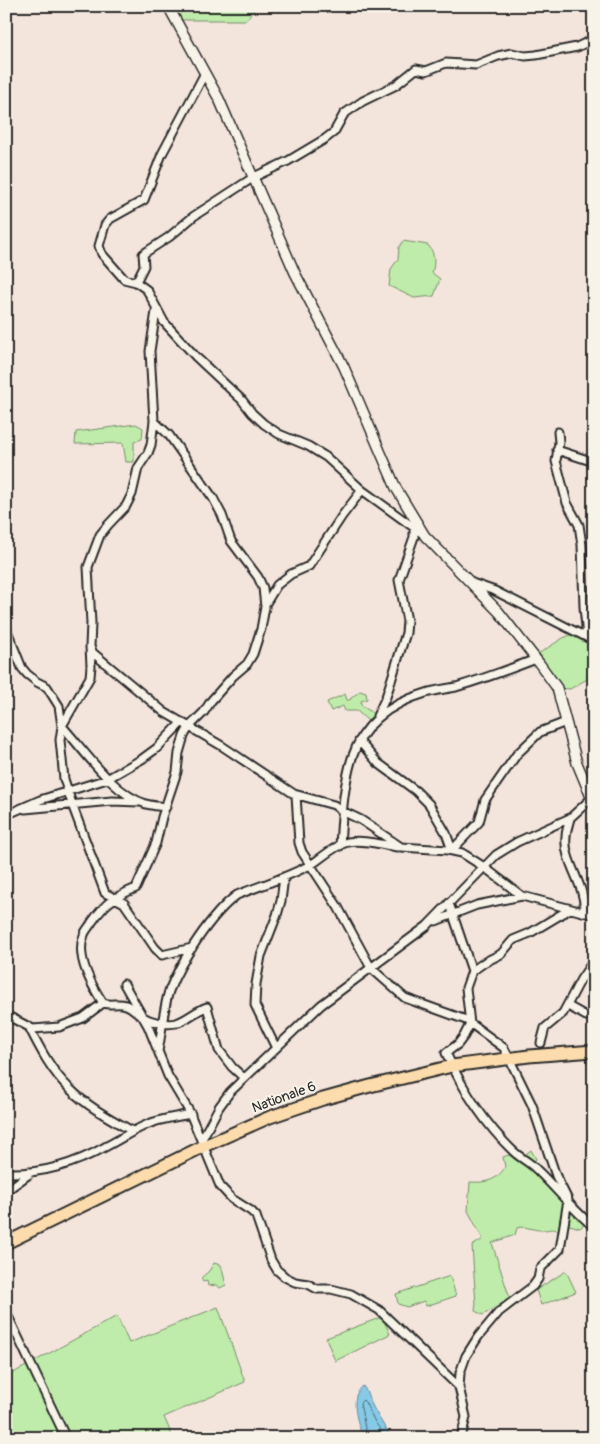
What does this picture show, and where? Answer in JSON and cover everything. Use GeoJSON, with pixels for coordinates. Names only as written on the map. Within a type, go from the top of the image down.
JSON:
{"type":"FeatureCollection","features":[{"type":"Feature","properties":{"kind":"main road","name":"Nationale 6"},"geometry":{"type":"LineString","coordinates":[[6,1243],[203,1142],[323,1099],[452,1066],[509,1058],[594,1051]]}},
{"type":"Feature","properties":{"kind":"street"},"geometry":{"type":"LineString","coordinates":[[168,6],[218,99],[296,273],[344,367],[396,488],[425,536]]}},
{"type":"Feature","properties":{"kind":"street"},"geometry":{"type":"LineString","coordinates":[[136,282],[144,266],[143,254],[169,237],[194,216],[254,177],[288,162],[325,139],[334,132],[344,114],[363,101],[396,85],[416,69],[426,71],[446,63],[476,65],[498,56],[512,53],[531,56],[577,47],[594,39]]}},
{"type":"Feature","properties":{"kind":"street"},"geometry":{"type":"LineString","coordinates":[[203,1142],[227,1095],[321,1005],[430,923],[496,855],[517,842],[570,818],[593,800],[577,763],[557,688],[499,612],[415,528],[362,490],[326,458],[308,446],[279,434],[264,424],[242,400],[196,357],[164,322],[156,311],[147,290],[136,282],[124,279],[102,254],[99,246],[105,225],[110,219],[144,200],[162,154],[205,73]]}},
{"type":"Feature","properties":{"kind":"street"},"geometry":{"type":"LineString","coordinates":[[62,726],[90,677],[91,623],[88,567],[100,535],[126,506],[132,494],[138,468],[151,445],[154,421],[150,351],[156,311]]}},
{"type":"Feature","properties":{"kind":"street"},"geometry":{"type":"LineString","coordinates":[[154,421],[169,435],[213,498],[222,515],[231,541],[258,577],[264,592],[265,608],[253,654],[247,664],[233,676],[211,701],[204,712],[189,727],[184,736],[179,753],[177,772],[156,843],[136,888],[114,898],[103,907],[83,936],[82,950],[89,980],[103,1003],[108,1005],[118,1003],[127,1005],[144,1018],[163,1023],[178,1022],[207,1007],[219,1050],[232,1067],[244,1078]]}},
{"type":"Feature","properties":{"kind":"street"},"geometry":{"type":"LineString","coordinates":[[558,432],[556,462],[567,503],[579,525],[582,545],[584,608],[590,639]]}},
{"type":"Feature","properties":{"kind":"street"},"geometry":{"type":"LineString","coordinates":[[557,450],[594,462]]}},
{"type":"Feature","properties":{"kind":"street"},"geometry":{"type":"LineString","coordinates":[[265,608],[276,585],[291,574],[309,566],[342,516],[362,490]]}},
{"type":"Feature","properties":{"kind":"street"},"geometry":{"type":"LineString","coordinates":[[376,719],[386,697],[406,632],[399,580],[410,553],[415,528],[413,517]]}},
{"type":"Feature","properties":{"kind":"street"},"geometry":{"type":"LineString","coordinates":[[472,583],[495,591],[590,639]]}},
{"type":"Feature","properties":{"kind":"street"},"geometry":{"type":"LineString","coordinates":[[6,628],[22,668],[37,682],[47,687],[61,712],[60,740],[62,766],[68,792],[105,893],[124,903],[155,948],[162,955],[192,948]]}},
{"type":"Feature","properties":{"kind":"street"},"geometry":{"type":"LineString","coordinates":[[90,646],[99,658],[164,712],[222,746],[296,795],[334,805],[361,820],[401,848]]}},
{"type":"Feature","properties":{"kind":"street"},"geometry":{"type":"LineString","coordinates":[[340,846],[346,781],[352,757],[360,741],[383,712],[423,694],[456,686],[536,659]]}},
{"type":"Feature","properties":{"kind":"street"},"geometry":{"type":"LineString","coordinates":[[6,815],[15,809],[107,779],[157,748],[182,722]]}},
{"type":"Feature","properties":{"kind":"street"},"geometry":{"type":"LineString","coordinates":[[452,850],[478,822],[485,800],[517,754],[540,732],[566,722]]}},
{"type":"Feature","properties":{"kind":"street"},"geometry":{"type":"LineString","coordinates":[[62,726],[107,779],[142,802]]}},
{"type":"Feature","properties":{"kind":"street"},"geometry":{"type":"LineString","coordinates":[[360,741],[378,762],[416,791],[429,804],[444,829],[452,850]]}},
{"type":"Feature","properties":{"kind":"street"},"geometry":{"type":"LineString","coordinates":[[296,795],[299,843],[302,852],[338,906],[371,968],[405,998],[466,1020],[504,1048],[532,1105],[556,1176],[568,1200],[560,1249],[540,1268],[538,1279],[533,1286],[504,1307],[478,1337],[462,1365],[459,1387],[466,1417],[461,1438]]}},
{"type":"Feature","properties":{"kind":"street"},"geometry":{"type":"LineString","coordinates":[[15,809],[112,801],[142,802],[166,808]]}},
{"type":"Feature","properties":{"kind":"street"},"geometry":{"type":"LineString","coordinates":[[570,818],[565,838],[568,854],[584,903],[584,912]]}},
{"type":"Feature","properties":{"kind":"street"},"geometry":{"type":"LineString","coordinates":[[158,1052],[168,993],[178,971],[216,914],[232,899],[311,865],[348,842],[401,848],[452,850],[462,853],[484,867],[522,896],[594,914]]}},
{"type":"Feature","properties":{"kind":"street"},"geometry":{"type":"LineString","coordinates":[[276,1048],[255,1005],[256,984],[261,956],[277,915],[284,878]]}},
{"type":"Feature","properties":{"kind":"street"},"geometry":{"type":"LineString","coordinates":[[430,923],[452,913],[486,902],[522,896]]}},
{"type":"Feature","properties":{"kind":"street"},"geometry":{"type":"LineString","coordinates":[[449,903],[472,971]]}},
{"type":"Feature","properties":{"kind":"street"},"geometry":{"type":"LineString","coordinates":[[570,908],[530,933],[513,940],[501,954],[472,971],[466,988],[470,1024],[458,1044],[446,1053],[481,1116],[515,1153],[533,1166],[594,1227]]}},
{"type":"Feature","properties":{"kind":"street"},"geometry":{"type":"LineString","coordinates":[[541,1043],[546,1028],[568,1006],[581,979],[594,960]]}},
{"type":"Feature","properties":{"kind":"street"},"geometry":{"type":"LineString","coordinates":[[124,984],[144,1018],[168,1076],[190,1114],[203,1142],[211,1166],[224,1192],[256,1216],[271,1260],[277,1270],[295,1282],[308,1284],[321,1290],[331,1289],[351,1294],[379,1310],[459,1387]]}},
{"type":"Feature","properties":{"kind":"street"},"geometry":{"type":"LineString","coordinates":[[6,1015],[33,1029],[59,1026],[84,1018],[103,1003]]}},
{"type":"Feature","properties":{"kind":"street"},"geometry":{"type":"LineString","coordinates":[[568,1006],[586,1016],[594,1016]]}},
{"type":"Feature","properties":{"kind":"street"},"geometry":{"type":"LineString","coordinates":[[29,1027],[40,1049],[69,1089],[132,1131]]}},
{"type":"Feature","properties":{"kind":"street"},"geometry":{"type":"LineString","coordinates":[[8,1173],[44,1171],[72,1162],[104,1148],[132,1131],[148,1124],[190,1114]]}},
{"type":"Feature","properties":{"kind":"street"},"geometry":{"type":"LineString","coordinates":[[6,1191],[33,1172]]}},
{"type":"Feature","properties":{"kind":"street"},"geometry":{"type":"LineString","coordinates":[[6,1312],[66,1438]]}},
{"type":"Feature","properties":{"kind":"green space"},"geometry":{"type":"Polygon","coordinates":[[[173,6],[257,6],[246,20],[182,20],[173,6]]]}},
{"type":"Feature","properties":{"kind":"green space"},"geometry":{"type":"Polygon","coordinates":[[[403,241],[428,245],[432,251],[434,266],[432,273],[440,279],[434,296],[414,298],[389,286],[391,269],[398,259],[399,247],[403,241]]]}},
{"type":"Feature","properties":{"kind":"green space"},"geometry":{"type":"Polygon","coordinates":[[[136,424],[143,428],[142,439],[134,442],[134,462],[126,462],[123,443],[75,444],[76,432],[136,424]]]}},
{"type":"Feature","properties":{"kind":"green space"},"geometry":{"type":"Polygon","coordinates":[[[594,615],[594,675],[570,689],[557,688],[535,656],[563,638],[583,630],[594,615]]]}},
{"type":"Feature","properties":{"kind":"green space"},"geometry":{"type":"Polygon","coordinates":[[[360,691],[366,693],[367,699],[361,701],[361,705],[374,714],[368,721],[357,711],[345,711],[343,706],[331,711],[327,702],[345,694],[347,700],[350,700],[360,691]]]}},
{"type":"Feature","properties":{"kind":"green space"},"geometry":{"type":"Polygon","coordinates":[[[531,1150],[536,1159],[533,1164],[586,1223],[580,1228],[566,1224],[557,1230],[520,1227],[517,1228],[515,1235],[492,1243],[510,1299],[483,1315],[475,1311],[472,1246],[483,1239],[468,1211],[470,1182],[481,1182],[494,1178],[505,1167],[503,1157],[509,1155],[517,1161],[531,1150]]]}},
{"type":"Feature","properties":{"kind":"green space"},"geometry":{"type":"Polygon","coordinates":[[[214,1263],[221,1265],[226,1285],[220,1288],[216,1285],[208,1286],[207,1281],[203,1282],[201,1278],[214,1263]]]}},
{"type":"Feature","properties":{"kind":"green space"},"geometry":{"type":"Polygon","coordinates":[[[566,1271],[576,1292],[541,1305],[536,1290],[566,1271]]]}},
{"type":"Feature","properties":{"kind":"green space"},"geometry":{"type":"Polygon","coordinates":[[[450,1276],[456,1296],[426,1306],[424,1301],[407,1307],[398,1304],[396,1294],[450,1276]]]}},
{"type":"Feature","properties":{"kind":"green space"},"geometry":{"type":"Polygon","coordinates":[[[218,1307],[245,1382],[164,1417],[173,1438],[6,1438],[6,1377],[117,1316],[129,1343],[218,1307]]]}},
{"type":"Feature","properties":{"kind":"green space"},"geometry":{"type":"Polygon","coordinates":[[[382,1317],[390,1334],[335,1361],[326,1338],[382,1317]]]}},
{"type":"Feature","properties":{"kind":"water"},"geometry":{"type":"Polygon","coordinates":[[[363,1386],[375,1411],[392,1438],[363,1438],[355,1403],[358,1391],[363,1386]]]}}]}
